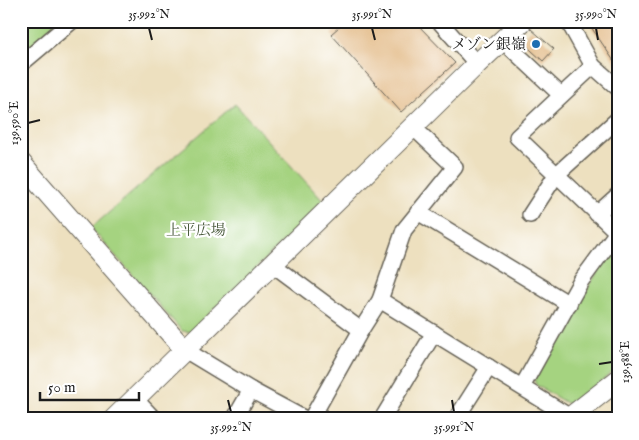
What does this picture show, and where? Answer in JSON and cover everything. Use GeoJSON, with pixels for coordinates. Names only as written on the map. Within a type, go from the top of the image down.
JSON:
{"type":"FeatureCollection","features":[{"type":"Feature","properties":{"kind":"street"},"geometry":{"type":"LineString","coordinates":[[21,64],[72,21]]}},
{"type":"Feature","properties":{"kind":"street"},"geometry":{"type":"LineString","coordinates":[[439,21],[477,64]]}},
{"type":"Feature","properties":{"kind":"street"},"geometry":{"type":"LineString","coordinates":[[114,419],[523,21]]}},
{"type":"Feature","properties":{"kind":"street"},"geometry":{"type":"LineString","coordinates":[[568,21],[594,66],[618,88]]}},
{"type":"Feature","properties":{"kind":"street"},"geometry":{"type":"LineString","coordinates":[[502,40],[561,95]]}},
{"type":"Feature","properties":{"kind":"street"},"geometry":{"type":"LineString","coordinates":[[522,387],[581,281],[617,233],[517,137],[594,66]]}},
{"type":"Feature","properties":{"kind":"street"},"geometry":{"type":"LineString","coordinates":[[530,215],[556,175],[618,119]]}},
{"type":"Feature","properties":{"kind":"street"},"geometry":{"type":"LineString","coordinates":[[311,419],[380,300],[404,230],[455,167],[413,127]]}},
{"type":"Feature","properties":{"kind":"street"},"geometry":{"type":"LineString","coordinates":[[21,163],[185,350],[251,390],[305,419]]}},
{"type":"Feature","properties":{"kind":"street"},"geometry":{"type":"LineString","coordinates":[[597,214],[618,195]]}},
{"type":"Feature","properties":{"kind":"street"},"geometry":{"type":"LineString","coordinates":[[418,212],[569,304]]}},
{"type":"Feature","properties":{"kind":"street"},"geometry":{"type":"LineString","coordinates":[[272,264],[361,330]]}},
{"type":"Feature","properties":{"kind":"street"},"geometry":{"type":"LineString","coordinates":[[380,300],[569,418],[618,380]]}},
{"type":"Feature","properties":{"kind":"street"},"geometry":{"type":"LineString","coordinates":[[382,419],[434,333]]}},
{"type":"Feature","properties":{"kind":"street"},"geometry":{"type":"LineString","coordinates":[[456,419],[489,367]]}},
{"type":"Feature","properties":{"kind":"street"},"geometry":{"type":"LineString","coordinates":[[236,419],[251,390]]}},
{"type":"Feature","properties":{"kind":"street"},"geometry":{"type":"LineString","coordinates":[[135,399],[154,419]]}},
{"type":"Feature","properties":{"kind":"green space"},"geometry":{"type":"Polygon","coordinates":[[[21,21],[63,21],[21,56],[21,21]]]}},
{"type":"Feature","properties":{"kind":"green space","name":"上平広場"},"geometry":{"type":"Polygon","coordinates":[[[235,104],[324,202],[190,332],[182,331],[91,228],[235,104]]]}},
{"type":"Feature","properties":{"kind":"green space"},"geometry":{"type":"Polygon","coordinates":[[[618,243],[618,368],[574,403],[568,404],[536,385],[534,379],[614,244],[618,243]]]}},
{"type":"Feature","properties":{"kind":"building"},"geometry":{"type":"Polygon","coordinates":[[[346,21],[414,21],[455,63],[401,112],[331,34],[346,21]]]}},
{"type":"Feature","properties":{"kind":"building"},"geometry":{"type":"Polygon","coordinates":[[[587,21],[618,21],[618,67],[587,21]]]}},
{"type":"Feature","properties":{"kind":"building","name":"メゾン銀嶺"},"geometry":{"type":"Polygon","coordinates":[[[531,29],[554,49],[543,61],[520,40],[531,29]]]}},
{"type":"Feature","properties":{"kind":"place","name":"メゾン銀嶺"},"geometry":{"type":"Point","coordinates":[536,44]}}]}
